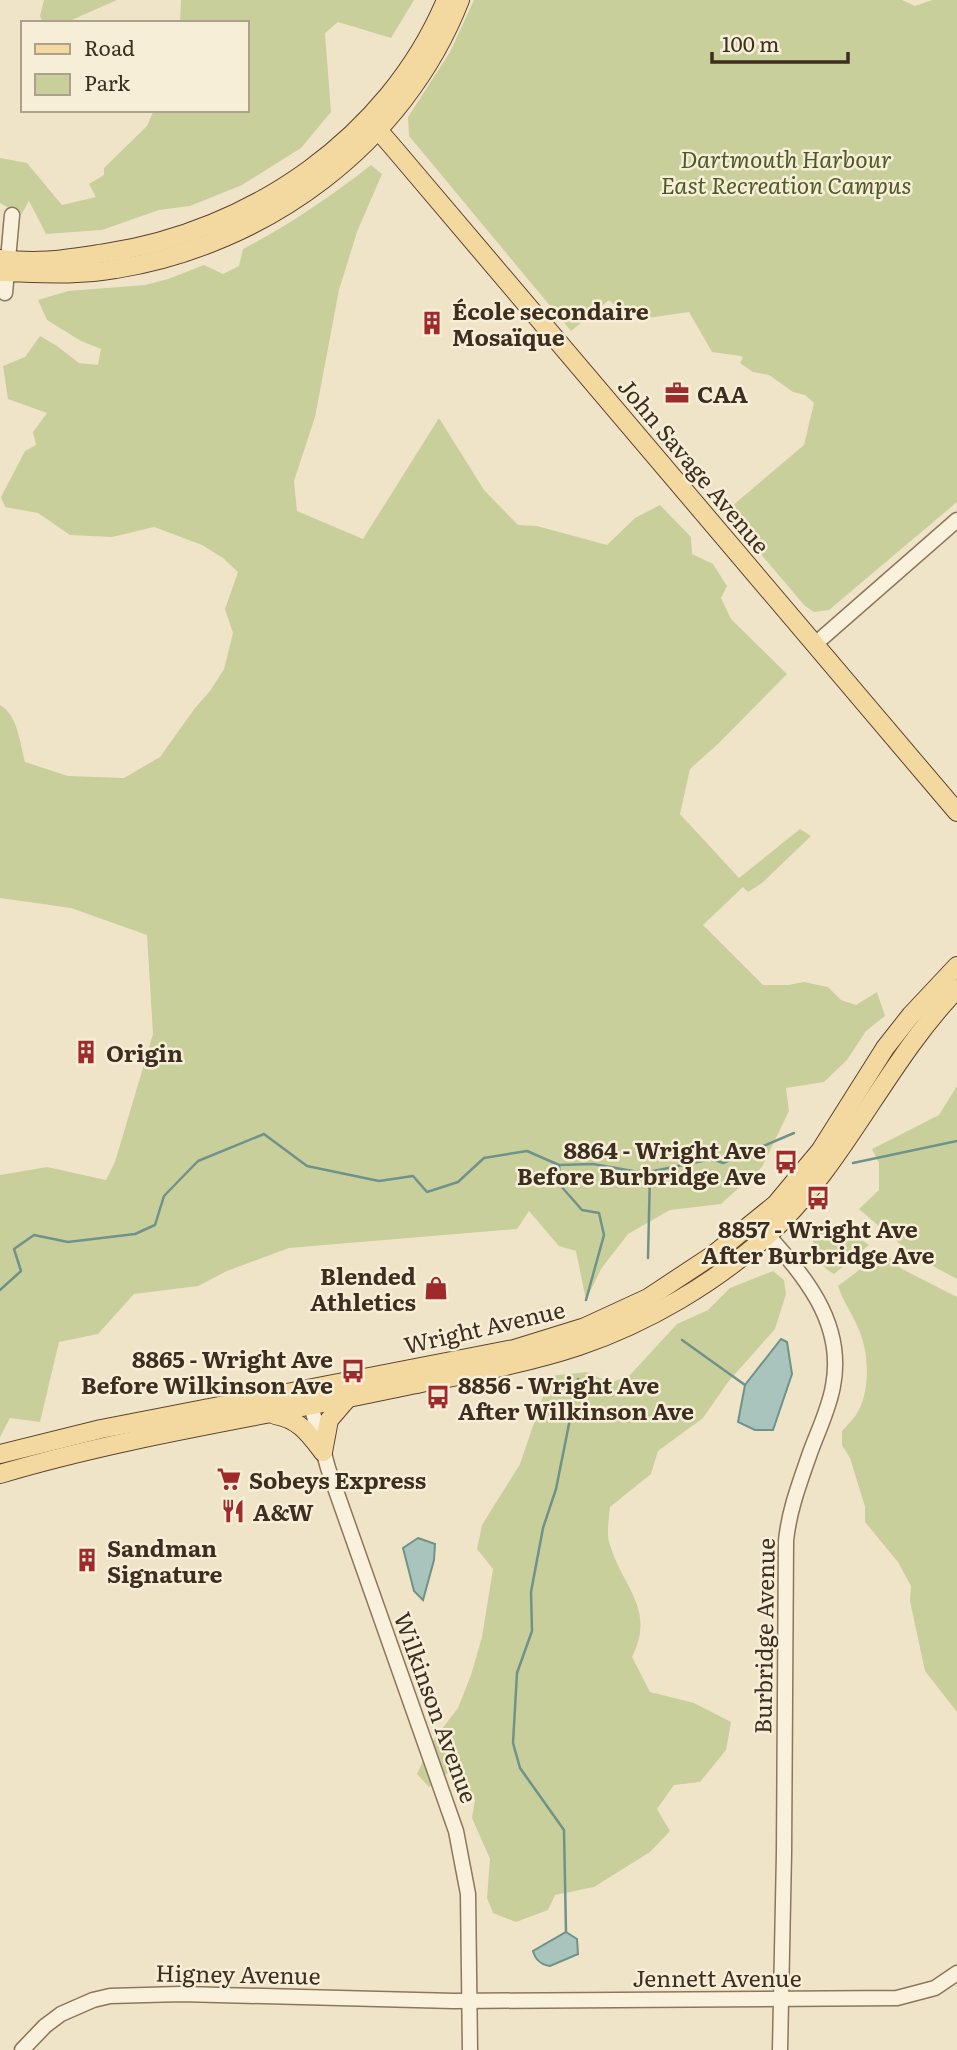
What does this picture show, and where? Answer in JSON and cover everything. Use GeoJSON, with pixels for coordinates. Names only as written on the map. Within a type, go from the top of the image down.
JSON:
{"type":"FeatureCollection","features":[{"type":"Feature","properties":{"kind":"main road"},"geometry":{"type":"LineString","coordinates":[[371,126],[435,24],[446,0]]}},
{"type":"Feature","properties":{"kind":"main road"},"geometry":{"type":"LineString","coordinates":[[4,266],[53,274],[115,270],[200,248],[254,224],[300,197],[334,171],[426,66],[441,42],[460,0]]}},
{"type":"Feature","properties":{"kind":"main road","name":"John Savage Avenue"},"geometry":{"type":"LineString","coordinates":[[371,126],[957,812]]}},
{"type":"Feature","properties":{"kind":"main road","name":"Wright Avenue"},"geometry":{"type":"LineString","coordinates":[[0,1454],[101,1429],[514,1349],[585,1327],[648,1298],[762,1229],[776,1204],[820,1151],[885,1048],[957,966]]}},
{"type":"Feature","properties":{"kind":"main road","name":"Wright Avenue"},"geometry":{"type":"LineString","coordinates":[[0,1474],[134,1440],[272,1415],[538,1358],[617,1331],[691,1292],[830,1164],[905,1052],[957,989]]}},
{"type":"Feature","properties":{"kind":"main road"},"geometry":{"type":"LineString","coordinates":[[323,1452],[329,1420],[346,1399]]}},
{"type":"Feature","properties":{"kind":"main road"},"geometry":{"type":"LineString","coordinates":[[272,1415],[301,1424],[323,1452]]}},
{"type":"Feature","properties":{"kind":"street"},"geometry":{"type":"LineString","coordinates":[[5,293],[4,266],[12,215]]}},
{"type":"Feature","properties":{"kind":"street"},"geometry":{"type":"LineString","coordinates":[[814,645],[957,520]]}},
{"type":"Feature","properties":{"kind":"street","name":"Burbridge Avenue"},"geometry":{"type":"LineString","coordinates":[[762,1229],[807,1281],[820,1303],[830,1326],[836,1367],[832,1390],[794,1499],[786,1541],[780,2050]]}},
{"type":"Feature","properties":{"kind":"street","name":"Wilkinson Avenue"},"geometry":{"type":"LineString","coordinates":[[307,1389],[323,1452],[456,1831],[468,1894],[470,2050]]}},
{"type":"Feature","properties":{"kind":"street","name":"Jennett Avenue"},"geometry":{"type":"LineString","coordinates":[[471,2000],[897,1998],[935,1987],[957,1973]]}},
{"type":"Feature","properties":{"kind":"street","name":"Higney Avenue"},"geometry":{"type":"LineString","coordinates":[[22,2050],[61,2014],[93,2000],[110,1996],[181,1994],[471,2000]]}},
{"type":"Feature","properties":{"kind":"green space"},"geometry":{"type":"Polygon","coordinates":[[[44,0],[117,0],[70,21],[42,21],[40,16],[44,0]]]}},
{"type":"Feature","properties":{"kind":"green space"},"geometry":{"type":"Polygon","coordinates":[[[181,0],[414,0],[391,38],[338,22],[325,33],[331,112],[301,148],[242,185],[190,206],[159,210],[102,230],[46,234],[29,201],[21,215],[0,203],[0,158],[27,163],[62,205],[96,197],[89,184],[104,175],[104,168],[147,126],[153,112],[248,112],[248,21],[180,21],[181,0]]]}},
{"type":"Feature","properties":{"kind":"green space","name":"Dartmouth Harbour East Recreation Campus"},"geometry":{"type":"Polygon","coordinates":[[[474,0],[902,0],[915,6],[932,0],[957,0],[957,502],[829,610],[814,612],[805,606],[725,512],[804,445],[814,403],[769,375],[753,372],[740,363],[743,358],[741,356],[712,352],[689,312],[641,319],[609,300],[571,331],[409,136],[408,117],[450,52],[474,0]]]}},
{"type":"Feature","properties":{"kind":"green space"},"geometry":{"type":"Polygon","coordinates":[[[371,165],[382,174],[357,232],[339,290],[315,417],[294,481],[297,511],[363,539],[439,418],[484,490],[518,525],[537,526],[607,545],[635,518],[660,505],[691,537],[692,554],[713,564],[727,586],[721,598],[731,619],[787,674],[690,769],[680,814],[739,878],[800,829],[811,836],[762,883],[748,892],[743,887],[703,925],[763,985],[804,982],[828,987],[841,1000],[856,1005],[877,992],[885,1016],[866,1031],[847,1060],[824,1082],[786,1088],[789,1111],[762,1167],[721,1204],[670,1210],[628,1234],[601,1269],[586,1300],[576,1251],[559,1246],[529,1211],[517,1229],[289,1248],[227,1271],[198,1286],[134,1294],[98,1334],[59,1342],[40,1422],[10,1418],[0,1437],[0,1175],[47,1167],[106,1180],[115,1162],[153,1034],[147,935],[71,908],[0,898],[0,705],[15,723],[25,762],[68,776],[124,778],[160,757],[224,669],[233,633],[225,609],[238,572],[223,558],[202,545],[154,527],[112,537],[70,535],[38,513],[5,507],[1,497],[25,451],[36,445],[33,432],[47,413],[8,399],[3,366],[25,357],[40,336],[79,363],[98,365],[101,349],[81,341],[47,320],[38,300],[68,291],[145,285],[204,265],[223,274],[239,266],[243,249],[309,210],[371,165]]]}},
{"type":"Feature","properties":{"kind":"green space"},"geometry":{"type":"Polygon","coordinates":[[[957,1086],[957,1279],[914,1256],[859,1209],[879,1190],[879,1163],[872,1149],[939,1115],[957,1086]]]}},
{"type":"Feature","properties":{"kind":"green space"},"geometry":{"type":"Polygon","coordinates":[[[822,1223],[844,1228],[869,1245],[834,1274],[823,1266],[814,1245],[811,1232],[822,1223]]]}},
{"type":"Feature","properties":{"kind":"green space"},"geometry":{"type":"Polygon","coordinates":[[[883,1252],[902,1269],[957,1297],[957,1712],[925,1671],[910,1601],[911,1586],[898,1562],[865,1522],[865,1507],[850,1458],[842,1445],[842,1431],[861,1406],[867,1372],[865,1350],[857,1324],[838,1286],[883,1252]]]}},
{"type":"Feature","properties":{"kind":"green space"},"geometry":{"type":"Polygon","coordinates":[[[773,1271],[784,1280],[786,1294],[775,1329],[728,1382],[703,1418],[658,1451],[651,1474],[610,1507],[610,1545],[635,1599],[641,1625],[632,1657],[650,1692],[694,1703],[731,1722],[726,1750],[700,1782],[674,1785],[657,1809],[670,1831],[650,1852],[594,1887],[555,1895],[548,1910],[516,1922],[493,1913],[487,1898],[490,1859],[472,1818],[475,1800],[456,1767],[429,1787],[417,1774],[431,1743],[458,1708],[482,1637],[493,1569],[477,1549],[482,1525],[520,1464],[550,1376],[587,1372],[610,1383],[630,1375],[677,1324],[708,1310],[730,1288],[773,1271]]]}},
{"type":"Feature","properties":{"kind":"water"},"geometry":{"type":"Polygon","coordinates":[[[781,1339],[787,1342],[792,1374],[773,1430],[755,1430],[738,1422],[745,1385],[781,1339]]]}},
{"type":"Feature","properties":{"kind":"water"},"geometry":{"type":"Polygon","coordinates":[[[418,1538],[435,1544],[434,1560],[423,1600],[414,1591],[403,1548],[418,1538]]]}},
{"type":"Feature","properties":{"kind":"water"},"geometry":{"type":"Polygon","coordinates":[[[566,1932],[577,1939],[578,1954],[550,1966],[535,1957],[533,1951],[566,1932]]]}},
{"type":"Feature","properties":{"kind":"waterway"},"geometry":{"type":"LineString","coordinates":[[0,1290],[21,1271],[14,1249],[34,1235],[68,1242],[135,1234],[155,1225],[164,1196],[198,1161],[264,1134],[307,1166],[379,1181],[413,1176],[427,1192],[458,1182],[484,1158],[527,1151],[559,1165],[593,1164],[644,1173],[712,1159],[723,1163],[794,1133]]}},
{"type":"Feature","properties":{"kind":"waterway"},"geometry":{"type":"LineString","coordinates":[[853,1163],[957,1141]]}},
{"type":"Feature","properties":{"kind":"waterway"},"geometry":{"type":"LineString","coordinates":[[559,1165],[560,1185],[582,1210],[599,1213],[604,1235],[586,1300]]}},
{"type":"Feature","properties":{"kind":"waterway"},"geometry":{"type":"LineString","coordinates":[[648,1258],[650,1172]]}},
{"type":"Feature","properties":{"kind":"waterway"},"geometry":{"type":"LineString","coordinates":[[682,1340],[745,1385]]}},
{"type":"Feature","properties":{"kind":"waterway"},"geometry":{"type":"LineString","coordinates":[[566,1932],[564,1830],[520,1768],[513,1743],[517,1673],[532,1631],[531,1592],[543,1528],[556,1489],[578,1379]]}},
{"type":"Feature","properties":{"kind":"place","name":"École secondaire Mosaïque"},"geometry":{"type":"Point","coordinates":[432,323]}},
{"type":"Feature","properties":{"kind":"place","name":"CAA"},"geometry":{"type":"Point","coordinates":[677,393]}},
{"type":"Feature","properties":{"kind":"place","name":"Origin"},"geometry":{"type":"Point","coordinates":[86,1052]}},
{"type":"Feature","properties":{"kind":"place","name":"8864 - Wright Ave Before Burbridge Ave"},"geometry":{"type":"Point","coordinates":[786,1162]}},
{"type":"Feature","properties":{"kind":"place","name":"8857 - Wright Ave After Burbridge Ave"},"geometry":{"type":"Point","coordinates":[818,1198]}},
{"type":"Feature","properties":{"kind":"place","name":"Blended Athletics"},"geometry":{"type":"Point","coordinates":[436,1288]}},
{"type":"Feature","properties":{"kind":"place","name":"8865 - Wright Ave Before Wilkinson Ave"},"geometry":{"type":"Point","coordinates":[353,1371]}},
{"type":"Feature","properties":{"kind":"place","name":"8856 - Wright Ave After Wilkinson Ave"},"geometry":{"type":"Point","coordinates":[438,1397]}},
{"type":"Feature","properties":{"kind":"place","name":"Sobeys Express"},"geometry":{"type":"Point","coordinates":[229,1479]}},
{"type":"Feature","properties":{"kind":"place","name":"A&W"},"geometry":{"type":"Point","coordinates":[233,1511]}},
{"type":"Feature","properties":{"kind":"place","name":"Sandman Signature"},"geometry":{"type":"Point","coordinates":[87,1560]}}]}
